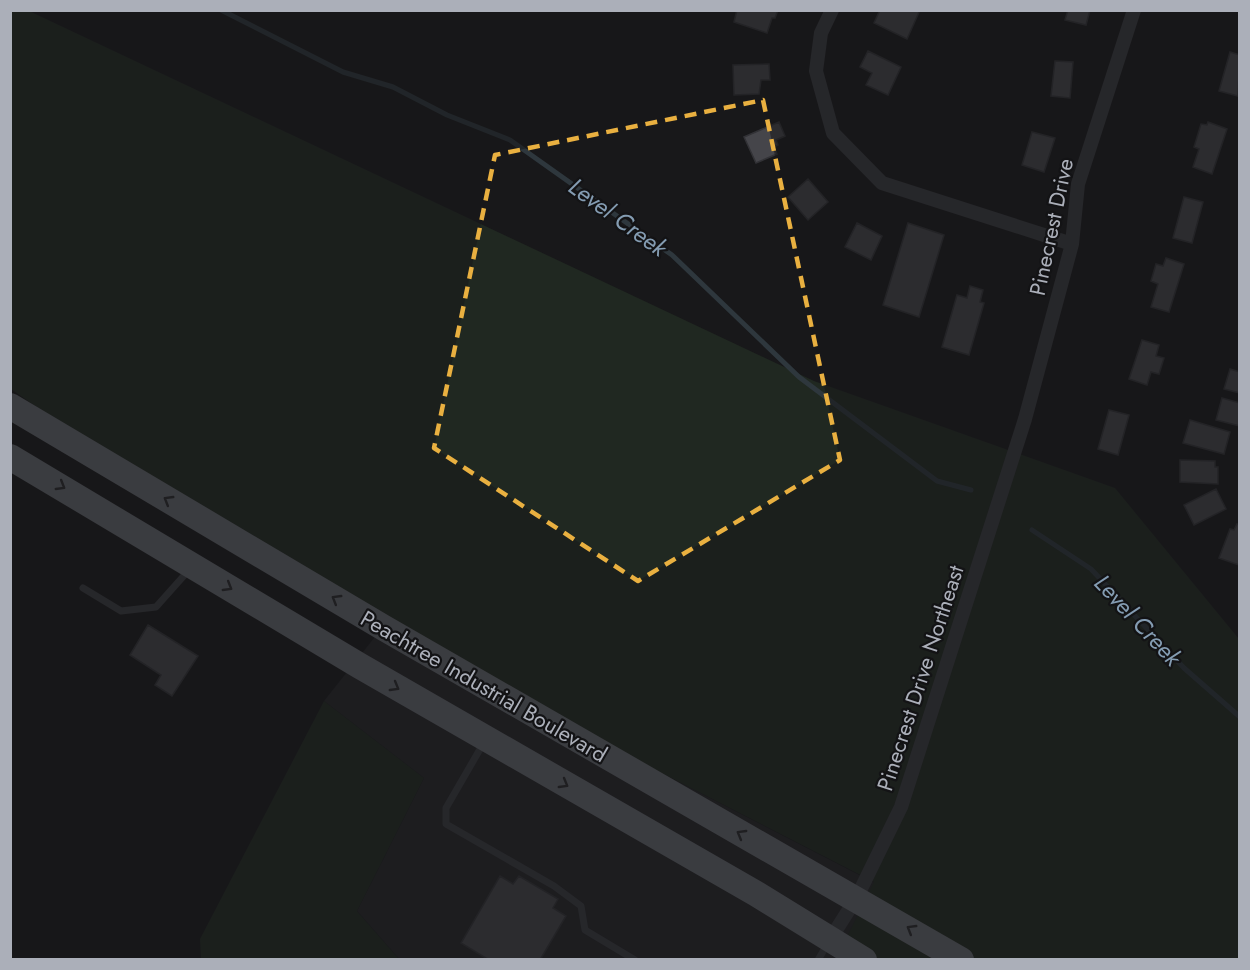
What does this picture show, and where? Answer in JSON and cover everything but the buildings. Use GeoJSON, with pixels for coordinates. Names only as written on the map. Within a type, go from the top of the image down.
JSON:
{"type":"FeatureCollection","features":[{"type":"Feature","properties":{"kind":"highway","name":"Peachtree Industrial Boulevard"},"geometry":{"type":"LineString","coordinates":[[10,406],[404,640],[775,854],[857,897],[961,960]]}},
{"type":"Feature","properties":{"kind":"highway","name":"Peachtree Industrial Boulevard"},"geometry":{"type":"LineString","coordinates":[[10,456],[486,739],[825,949],[864,960]]}},
{"type":"Feature","properties":{"kind":"street"},"geometry":{"type":"LineString","coordinates":[[832,10],[821,33],[816,71],[833,133],[882,183],[1072,244]]}},
{"type":"Feature","properties":{"kind":"street","name":"Pinecrest Drive"},"geometry":{"type":"LineString","coordinates":[[1025,419],[1072,244],[1078,184],[1134,10]]}},
{"type":"Feature","properties":{"kind":"street","name":"Pinecrest Drive Northeast"},"geometry":{"type":"LineString","coordinates":[[825,949],[857,897],[901,807],[1025,419]]}},
{"type":"Feature","properties":{"kind":"lane"},"geometry":{"type":"LineString","coordinates":[[83,588],[121,611],[156,607],[192,566]]}},
{"type":"Feature","properties":{"kind":"lane"},"geometry":{"type":"LineString","coordinates":[[486,739],[446,808],[446,824],[554,886],[581,906],[585,930],[635,960]]}},
{"type":"Feature","properties":{"kind":"highlighted area"},"geometry":{"type":"Polygon","coordinates":[[[763,100],[840,460],[638,581],[434,448],[495,155],[763,100]]]}},
{"type":"Feature","properties":{"kind":"shaded area"},"geometry":{"type":"Polygon","coordinates":[[[27,10],[814,381],[1115,488],[1239,639],[1239,959],[836,959],[874,882],[613,748],[198,521],[11,389],[10,11],[27,10]]]}},
{"type":"Feature","properties":{"kind":"shaded area"},"geometry":{"type":"Polygon","coordinates":[[[386,623],[613,748],[875,883],[836,959],[399,959],[357,911],[424,778],[324,701],[386,623]]]}},
{"type":"Feature","properties":{"kind":"shaded area"},"geometry":{"type":"Polygon","coordinates":[[[324,701],[424,778],[357,911],[399,959],[201,959],[200,939],[324,701]]]}},
{"type":"Feature","properties":{"kind":"waterway","name":"Level Creek"},"geometry":{"type":"LineString","coordinates":[[221,10],[343,72],[393,87],[447,115],[510,140],[672,255],[799,377],[937,481],[971,490]]}},
{"type":"Feature","properties":{"kind":"waterway","name":"Level Creek"},"geometry":{"type":"LineString","coordinates":[[1032,530],[1091,569],[1184,668],[1240,717]]}}]}
